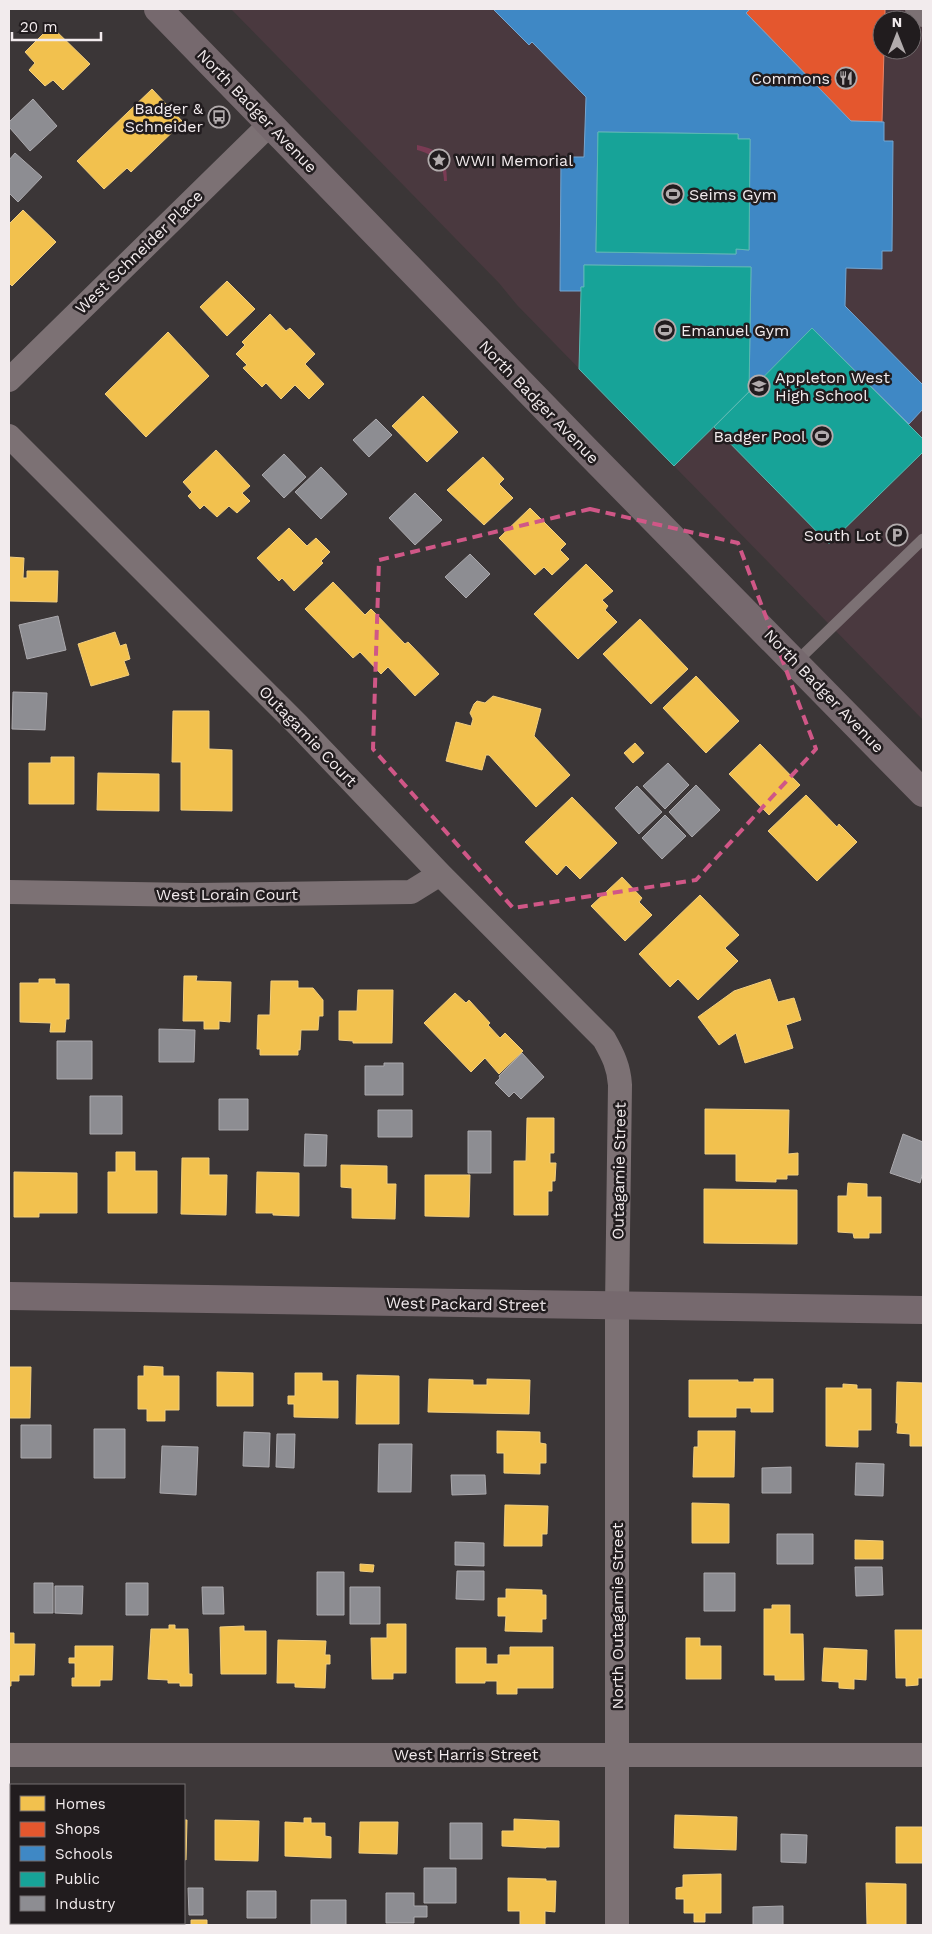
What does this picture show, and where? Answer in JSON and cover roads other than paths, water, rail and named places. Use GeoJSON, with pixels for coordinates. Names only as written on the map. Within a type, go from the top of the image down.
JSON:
{"type":"FeatureCollection","features":[{"type":"Feature","properties":{"kind":"main road","name":"North Badger Avenue"},"geometry":{"type":"LineString","coordinates":[[158,9],[586,450],[923,793]]}},
{"type":"Feature","properties":{"kind":"main road","name":"West Packard Street"},"geometry":{"type":"LineString","coordinates":[[9,1296],[923,1310]]}},
{"type":"Feature","properties":{"kind":"street"},"geometry":{"type":"LineString","coordinates":[[917,9],[923,15]]}},
{"type":"Feature","properties":{"kind":"street","name":"West Schneider Place"},"geometry":{"type":"LineString","coordinates":[[9,380],[270,124]]}},
{"type":"Feature","properties":{"kind":"street","name":"Outagamie Court"},"geometry":{"type":"LineString","coordinates":[[9,436],[291,718],[440,874],[604,1039]]}},
{"type":"Feature","properties":{"kind":"street","name":"West Lorain Court"},"geometry":{"type":"LineString","coordinates":[[9,892],[195,895],[411,892],[440,874]]}},
{"type":"Feature","properties":{"kind":"street","name":"Outagamie Street"},"geometry":{"type":"LineString","coordinates":[[604,1039],[614,1056],[619,1071],[617,1306]]}},
{"type":"Feature","properties":{"kind":"street","name":"North Outagamie Street"},"geometry":{"type":"LineString","coordinates":[[617,1306],[617,1925]]}},
{"type":"Feature","properties":{"kind":"street","name":"West Harris Street"},"geometry":{"type":"LineString","coordinates":[[9,1755],[923,1755]]}},
{"type":"Feature","properties":{"kind":"lane"},"geometry":{"type":"LineString","coordinates":[[796,662],[923,539]]}},
{"type":"Feature","properties":{"kind":"place","name":"Commons"},"geometry":{"type":"Point","coordinates":[846,78]}},
{"type":"Feature","properties":{"kind":"place","name":"Badger & Schneider"},"geometry":{"type":"Point","coordinates":[219,117]}},
{"type":"Feature","properties":{"kind":"place","name":"WWII Memorial"},"geometry":{"type":"Point","coordinates":[439,160]}},
{"type":"Feature","properties":{"kind":"place","name":"Seims Gym"},"geometry":{"type":"Point","coordinates":[673,194]}},
{"type":"Feature","properties":{"kind":"place","name":"Emanuel Gym"},"geometry":{"type":"Point","coordinates":[665,330]}},
{"type":"Feature","properties":{"kind":"place","name":"Appleton West High School"},"geometry":{"type":"Point","coordinates":[759,386]}},
{"type":"Feature","properties":{"kind":"place","name":"Badger Pool"},"geometry":{"type":"Point","coordinates":[822,436]}},
{"type":"Feature","properties":{"kind":"place","name":"South Lot"},"geometry":{"type":"Point","coordinates":[897,535]}}]}
